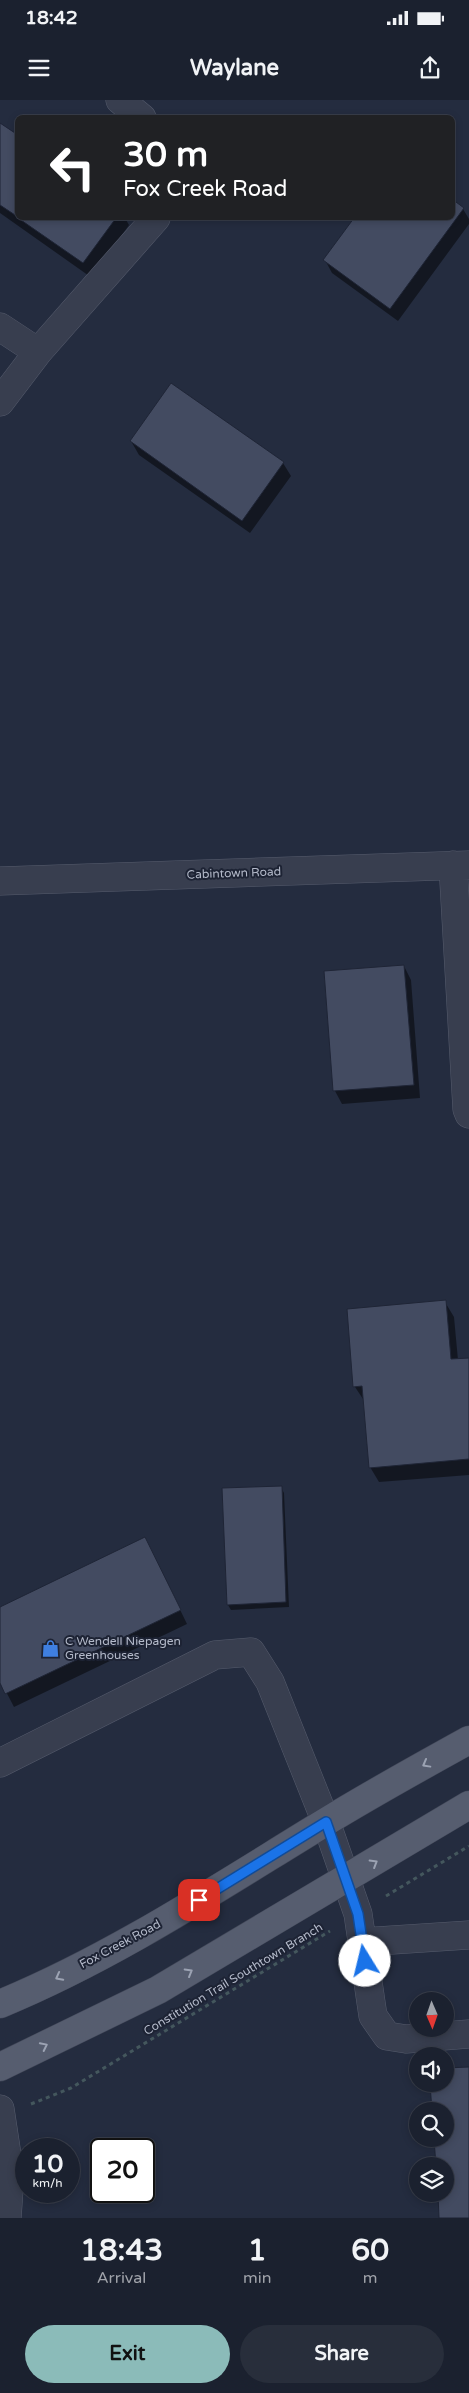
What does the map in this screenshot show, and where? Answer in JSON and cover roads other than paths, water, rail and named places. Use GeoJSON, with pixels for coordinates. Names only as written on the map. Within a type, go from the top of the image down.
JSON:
{"type":"FeatureCollection","features":[{"type":"Feature","properties":{"kind":"main road","name":"Fox Creek Road"},"geometry":{"type":"LineString","coordinates":[[0,2004],[31,1992],[167,1919],[326,1822],[469,1740]]}},
{"type":"Feature","properties":{"kind":"main road"},"geometry":{"type":"LineString","coordinates":[[0,2067],[158,1990],[346,1880],[469,1805]]}},
{"type":"Feature","properties":{"kind":"street"},"geometry":{"type":"LineString","coordinates":[[120,100],[138,115]]}},
{"type":"Feature","properties":{"kind":"street"},"geometry":{"type":"LineString","coordinates":[[0,402],[38,352],[154,220]]}},
{"type":"Feature","properties":{"kind":"street"},"geometry":{"type":"LineString","coordinates":[[0,327],[38,352]]}},
{"type":"Feature","properties":{"kind":"street"},"geometry":{"type":"LineString","coordinates":[[461,865],[467,1109],[469,1114]]}},
{"type":"Feature","properties":{"kind":"street","name":"Cabintown Road"},"geometry":{"type":"LineString","coordinates":[[0,881],[461,865]]}},
{"type":"Feature","properties":{"kind":"street"},"geometry":{"type":"LineString","coordinates":[[0,1763],[215,1655],[251,1652],[270,1682],[326,1822],[358,1914],[373,2016],[387,2036],[406,2039],[469,2034]]}},
{"type":"Feature","properties":{"kind":"street"},"geometry":{"type":"LineString","coordinates":[[362,1942],[469,1935]]}},
{"type":"Feature","properties":{"kind":"street"},"geometry":{"type":"LineString","coordinates":[[1,2112],[10,2175],[7,2218]]}},
{"type":"Feature","properties":{"kind":"place","name":"C Wendell Niepagen Greenhouses"},"geometry":{"type":"Point","coordinates":[51,1648]}}]}
